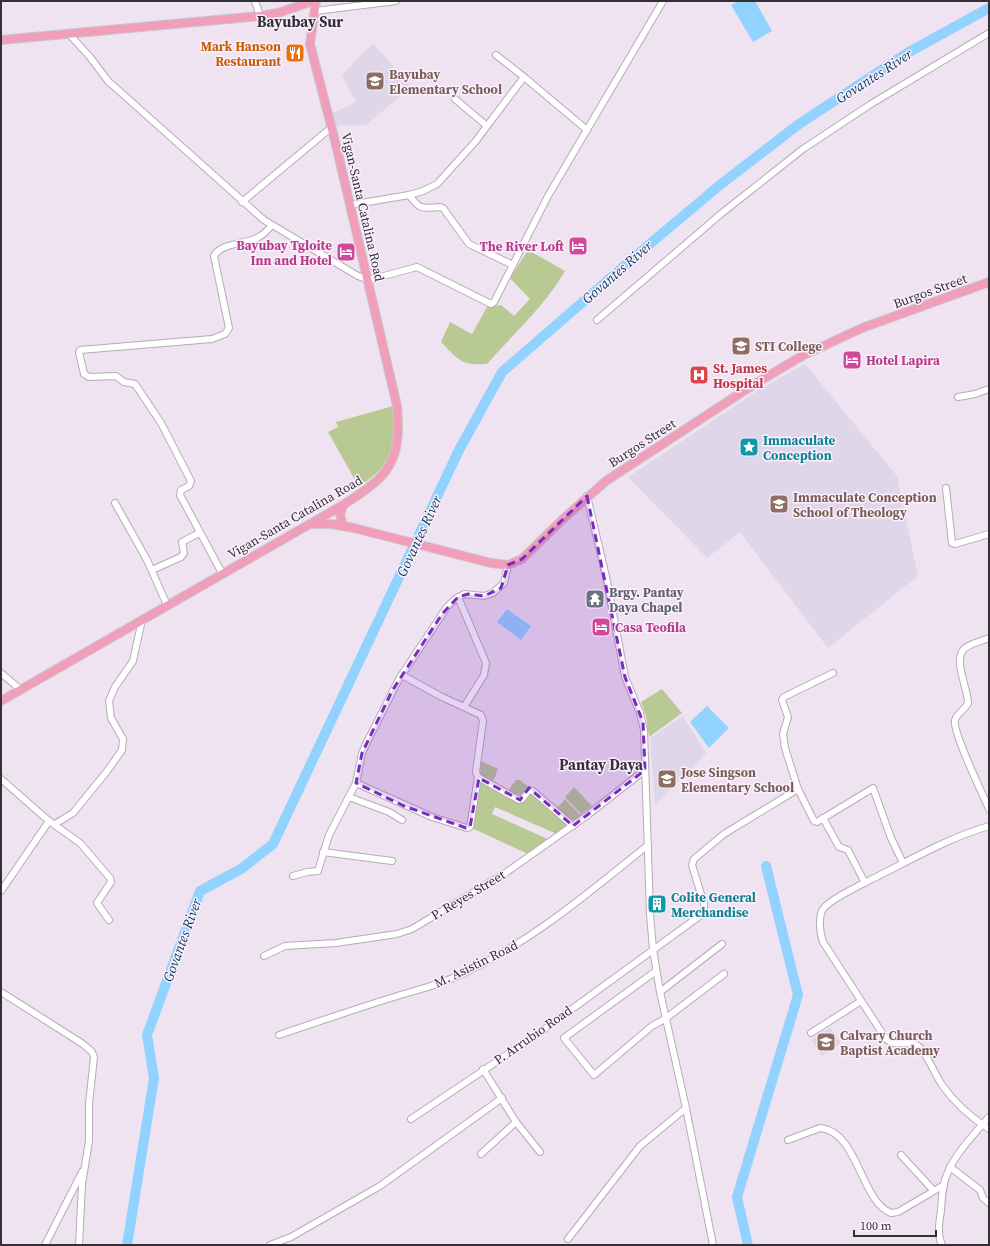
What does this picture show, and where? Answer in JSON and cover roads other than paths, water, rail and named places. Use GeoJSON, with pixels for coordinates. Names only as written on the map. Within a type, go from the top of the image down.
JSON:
{"type":"FeatureCollection","features":[{"type":"Feature","properties":{"kind":"main road"},"geometry":{"type":"LineString","coordinates":[[1,40],[260,16],[278,13],[313,1]]}},
{"type":"Feature","properties":{"kind":"main road","name":"Vigan-Santa Catalina Road"},"geometry":{"type":"LineString","coordinates":[[1,701],[343,505],[368,489],[385,473],[392,462],[399,431],[397,406],[332,127],[310,44],[316,1]]}},
{"type":"Feature","properties":{"kind":"main road","name":"Burgos Street"},"geometry":{"type":"LineString","coordinates":[[508,565],[522,559],[588,496],[624,468],[753,385],[802,356],[862,328],[989,282]]}},
{"type":"Feature","properties":{"kind":"main road"},"geometry":{"type":"LineString","coordinates":[[343,505],[340,516],[343,526]]}},
{"type":"Feature","properties":{"kind":"main road"},"geometry":{"type":"LineString","coordinates":[[311,524],[343,526],[508,565]]}},
{"type":"Feature","properties":{"kind":"street"},"geometry":{"type":"LineString","coordinates":[[255,1],[260,16]]}},
{"type":"Feature","properties":{"kind":"street"},"geometry":{"type":"LineString","coordinates":[[315,11],[396,1]]}},
{"type":"Feature","properties":{"kind":"street"},"geometry":{"type":"LineString","coordinates":[[68,33],[90,57],[108,81],[242,202],[272,226],[348,271],[368,280],[417,267],[491,304],[494,302],[548,196],[663,1]]}},
{"type":"Feature","properties":{"kind":"street"},"geometry":{"type":"LineString","coordinates":[[597,320],[722,213],[803,149],[871,104],[989,33]]}},
{"type":"Feature","properties":{"kind":"street"},"geometry":{"type":"LineString","coordinates":[[496,55],[587,130]]}},
{"type":"Feature","properties":{"kind":"street"},"geometry":{"type":"LineString","coordinates":[[350,205],[409,195],[423,191],[437,184],[475,142],[524,77]]}},
{"type":"Feature","properties":{"kind":"street"},"geometry":{"type":"LineString","coordinates":[[455,99],[487,126]]}},
{"type":"Feature","properties":{"kind":"street"},"geometry":{"type":"LineString","coordinates":[[242,202],[332,127]]}},
{"type":"Feature","properties":{"kind":"street"},"geometry":{"type":"LineString","coordinates":[[409,195],[417,206],[422,209],[443,208],[468,244],[513,265]]}},
{"type":"Feature","properties":{"kind":"street"},"geometry":{"type":"LineString","coordinates":[[222,573],[198,533],[180,495],[181,490],[189,486],[191,481],[161,423],[135,384],[124,382],[116,376],[89,377],[84,374],[79,352],[80,350],[212,339],[225,334],[229,328],[213,259],[215,254],[225,247],[256,239],[272,226]]}},
{"type":"Feature","properties":{"kind":"street"},"geometry":{"type":"LineString","coordinates":[[958,396],[976,394],[989,389]]}},
{"type":"Feature","properties":{"kind":"street"},"geometry":{"type":"LineString","coordinates":[[946,488],[952,543],[955,544],[989,534]]}},
{"type":"Feature","properties":{"kind":"street"},"geometry":{"type":"LineString","coordinates":[[588,496],[626,676],[642,722],[650,914],[653,949],[660,992],[686,1108],[713,1245]]}},
{"type":"Feature","properties":{"kind":"street"},"geometry":{"type":"LineString","coordinates":[[115,503],[152,570],[167,605]]}},
{"type":"Feature","properties":{"kind":"street"},"geometry":{"type":"LineString","coordinates":[[152,570],[181,557],[184,553],[182,542],[198,533]]}},
{"type":"Feature","properties":{"kind":"street"},"geometry":{"type":"LineString","coordinates":[[294,876],[307,872],[317,873],[329,835],[356,783],[361,757],[367,742],[392,691],[444,610],[458,597],[468,594],[484,596],[493,593],[504,583],[508,565]]}},
{"type":"Feature","properties":{"kind":"street"},"geometry":{"type":"LineString","coordinates":[[458,597],[486,663],[484,675],[464,707]]}},
{"type":"Feature","properties":{"kind":"street"},"geometry":{"type":"LineString","coordinates":[[1,891],[52,822],[67,818],[79,806],[122,750],[123,739],[111,718],[109,701],[115,687],[133,662],[142,620]]}},
{"type":"Feature","properties":{"kind":"street"},"geometry":{"type":"LineString","coordinates":[[989,638],[969,646],[960,655],[960,663],[968,704],[956,718],[954,724],[958,739],[989,810]]}},
{"type":"Feature","properties":{"kind":"street"},"geometry":{"type":"LineString","coordinates":[[1,673],[21,690]]}},
{"type":"Feature","properties":{"kind":"street"},"geometry":{"type":"LineString","coordinates":[[833,673],[784,697],[782,700],[788,717],[783,734],[785,748],[798,789],[814,821],[817,822],[873,788],[891,838],[904,863]]}},
{"type":"Feature","properties":{"kind":"street"},"geometry":{"type":"LineString","coordinates":[[356,783],[432,817],[467,828],[470,827],[478,777],[476,772],[482,718],[479,714],[440,696],[402,675]]}},
{"type":"Feature","properties":{"kind":"street","name":"P. Reyes Street"},"geometry":{"type":"LineString","coordinates":[[264,956],[278,948],[291,945],[336,943],[408,931],[504,874],[573,826],[645,770]]}},
{"type":"Feature","properties":{"kind":"street"},"geometry":{"type":"LineString","coordinates":[[478,777],[519,800],[522,799],[529,790],[533,791],[573,826]]}},
{"type":"Feature","properties":{"kind":"street"},"geometry":{"type":"LineString","coordinates":[[1,779],[52,822],[80,843],[111,879],[109,886],[97,903],[109,920]]}},
{"type":"Feature","properties":{"kind":"street","name":"P. Arrubio Road"},"geometry":{"type":"LineString","coordinates":[[411,1118],[534,1036],[653,949],[679,932],[703,912],[704,904],[692,865],[694,859],[724,834],[798,789]]}},
{"type":"Feature","properties":{"kind":"street"},"geometry":{"type":"LineString","coordinates":[[349,797],[402,820]]}},
{"type":"Feature","properties":{"kind":"street"},"geometry":{"type":"LineString","coordinates":[[823,818],[839,847],[848,850],[865,883]]}},
{"type":"Feature","properties":{"kind":"street"},"geometry":{"type":"LineString","coordinates":[[989,826],[960,835],[865,883],[837,899],[824,908],[821,913],[821,933],[823,942],[888,1041],[893,1043],[912,1043],[918,1047],[948,1092],[989,1129]]}},
{"type":"Feature","properties":{"kind":"street","name":"M. Asistin Road"},"geometry":{"type":"LineString","coordinates":[[279,1035],[389,998],[432,986],[494,958],[545,925],[648,845]]}},
{"type":"Feature","properties":{"kind":"street"},"geometry":{"type":"LineString","coordinates":[[323,852],[392,861]]}},
{"type":"Feature","properties":{"kind":"street"},"geometry":{"type":"LineString","coordinates":[[660,992],[722,944]]}},
{"type":"Feature","properties":{"kind":"street"},"geometry":{"type":"LineString","coordinates":[[656,971],[564,1038],[594,1075],[652,1026],[666,1019],[724,974]]}},
{"type":"Feature","properties":{"kind":"street"},"geometry":{"type":"LineString","coordinates":[[1,992],[83,1044],[92,1052],[94,1062],[89,1104],[89,1141],[82,1190],[79,1245]]}},
{"type":"Feature","properties":{"kind":"street"},"geometry":{"type":"LineString","coordinates":[[811,1033],[861,1001]]}},
{"type":"Feature","properties":{"kind":"street"},"geometry":{"type":"LineString","coordinates":[[483,1069],[516,1122],[540,1152]]}},
{"type":"Feature","properties":{"kind":"street"},"geometry":{"type":"LineString","coordinates":[[270,1245],[291,1237],[380,1186],[502,1098]]}},
{"type":"Feature","properties":{"kind":"street"},"geometry":{"type":"LineString","coordinates":[[568,1239],[640,1146],[686,1108]]}},
{"type":"Feature","properties":{"kind":"street"},"geometry":{"type":"LineString","coordinates":[[942,1245],[939,1235],[944,1185],[950,1166],[989,1117]]}},
{"type":"Feature","properties":{"kind":"street"},"geometry":{"type":"LineString","coordinates":[[481,1154],[516,1122]]}},
{"type":"Feature","properties":{"kind":"street"},"geometry":{"type":"LineString","coordinates":[[788,1140],[820,1128],[826,1128],[836,1134],[848,1149],[879,1203],[891,1214],[898,1212],[933,1190],[944,1185]]}},
{"type":"Feature","properties":{"kind":"street"},"geometry":{"type":"LineString","coordinates":[[901,1155],[933,1190]]}},
{"type":"Feature","properties":{"kind":"street"},"geometry":{"type":"LineString","coordinates":[[950,1166],[980,1190],[983,1198],[989,1203]]}},
{"type":"Feature","properties":{"kind":"street"},"geometry":{"type":"LineString","coordinates":[[45,1245],[85,1167]]}},
{"type":"Feature","properties":{"kind":"water"},"geometry":{"type":"Polygon","coordinates":[[[739,1],[755,1],[772,31],[753,42],[731,5],[739,1]]]}},
{"type":"Feature","properties":{"kind":"water"},"geometry":{"type":"Polygon","coordinates":[[[507,609],[531,626],[521,640],[497,622],[507,609]]]}},
{"type":"Feature","properties":{"kind":"water"},"geometry":{"type":"Polygon","coordinates":[[[707,706],[729,728],[709,748],[690,722],[707,706]]]}},
{"type":"Feature","properties":{"kind":"waterway","name":"Govantes River"},"geometry":{"type":"LineString","coordinates":[[127,1245],[154,1078],[147,1035],[200,891],[241,869],[273,844],[459,450],[502,372],[720,185],[799,124],[909,52],[989,8]]}},
{"type":"Feature","properties":{"kind":"waterway"},"geometry":{"type":"LineString","coordinates":[[748,1245],[737,1197],[798,995],[766,866]]}},
{"type":"Feature","properties":{"kind":"place","name":"Mark Hanson Restaurant"},"geometry":{"type":"Point","coordinates":[295,53]}},
{"type":"Feature","properties":{"kind":"place","name":"Bayubay Elementary School"},"geometry":{"type":"Point","coordinates":[375,81]}},
{"type":"Feature","properties":{"kind":"place","name":"The River Loft"},"geometry":{"type":"Point","coordinates":[578,246]}},
{"type":"Feature","properties":{"kind":"place","name":"Bayubay Tgloite Inn and Hotel"},"geometry":{"type":"Point","coordinates":[346,252]}},
{"type":"Feature","properties":{"kind":"place","name":"STI College"},"geometry":{"type":"Point","coordinates":[741,346]}},
{"type":"Feature","properties":{"kind":"place","name":"Hotel Lapira"},"geometry":{"type":"Point","coordinates":[852,360]}},
{"type":"Feature","properties":{"kind":"place","name":"St. James Hospital"},"geometry":{"type":"Point","coordinates":[699,375]}},
{"type":"Feature","properties":{"kind":"place","name":"Immaculate Conception"},"geometry":{"type":"Point","coordinates":[749,447]}},
{"type":"Feature","properties":{"kind":"place","name":"Immaculate Conception School of Theology"},"geometry":{"type":"Point","coordinates":[779,504]}},
{"type":"Feature","properties":{"kind":"place","name":"Brgy. Pantay Daya Chapel"},"geometry":{"type":"Point","coordinates":[595,599]}},
{"type":"Feature","properties":{"kind":"place","name":"Casa Teofila"},"geometry":{"type":"Point","coordinates":[601,627]}},
{"type":"Feature","properties":{"kind":"place","name":"Jose Singson Elementary School"},"geometry":{"type":"Point","coordinates":[667,779]}},
{"type":"Feature","properties":{"kind":"place","name":"Colite General Merchandise"},"geometry":{"type":"Point","coordinates":[657,904]}},
{"type":"Feature","properties":{"kind":"place","name":"Calvary Church Baptist Academy"},"geometry":{"type":"Point","coordinates":[826,1042]}},
{"type":"Feature","properties":{"kind":"district","name":"Bayubay Sur"},"geometry":{"type":"Point","coordinates":[300,21]}},
{"type":"Feature","properties":{"kind":"district","name":"Pantay Daya"},"geometry":{"type":"Point","coordinates":[601,764]}}]}
